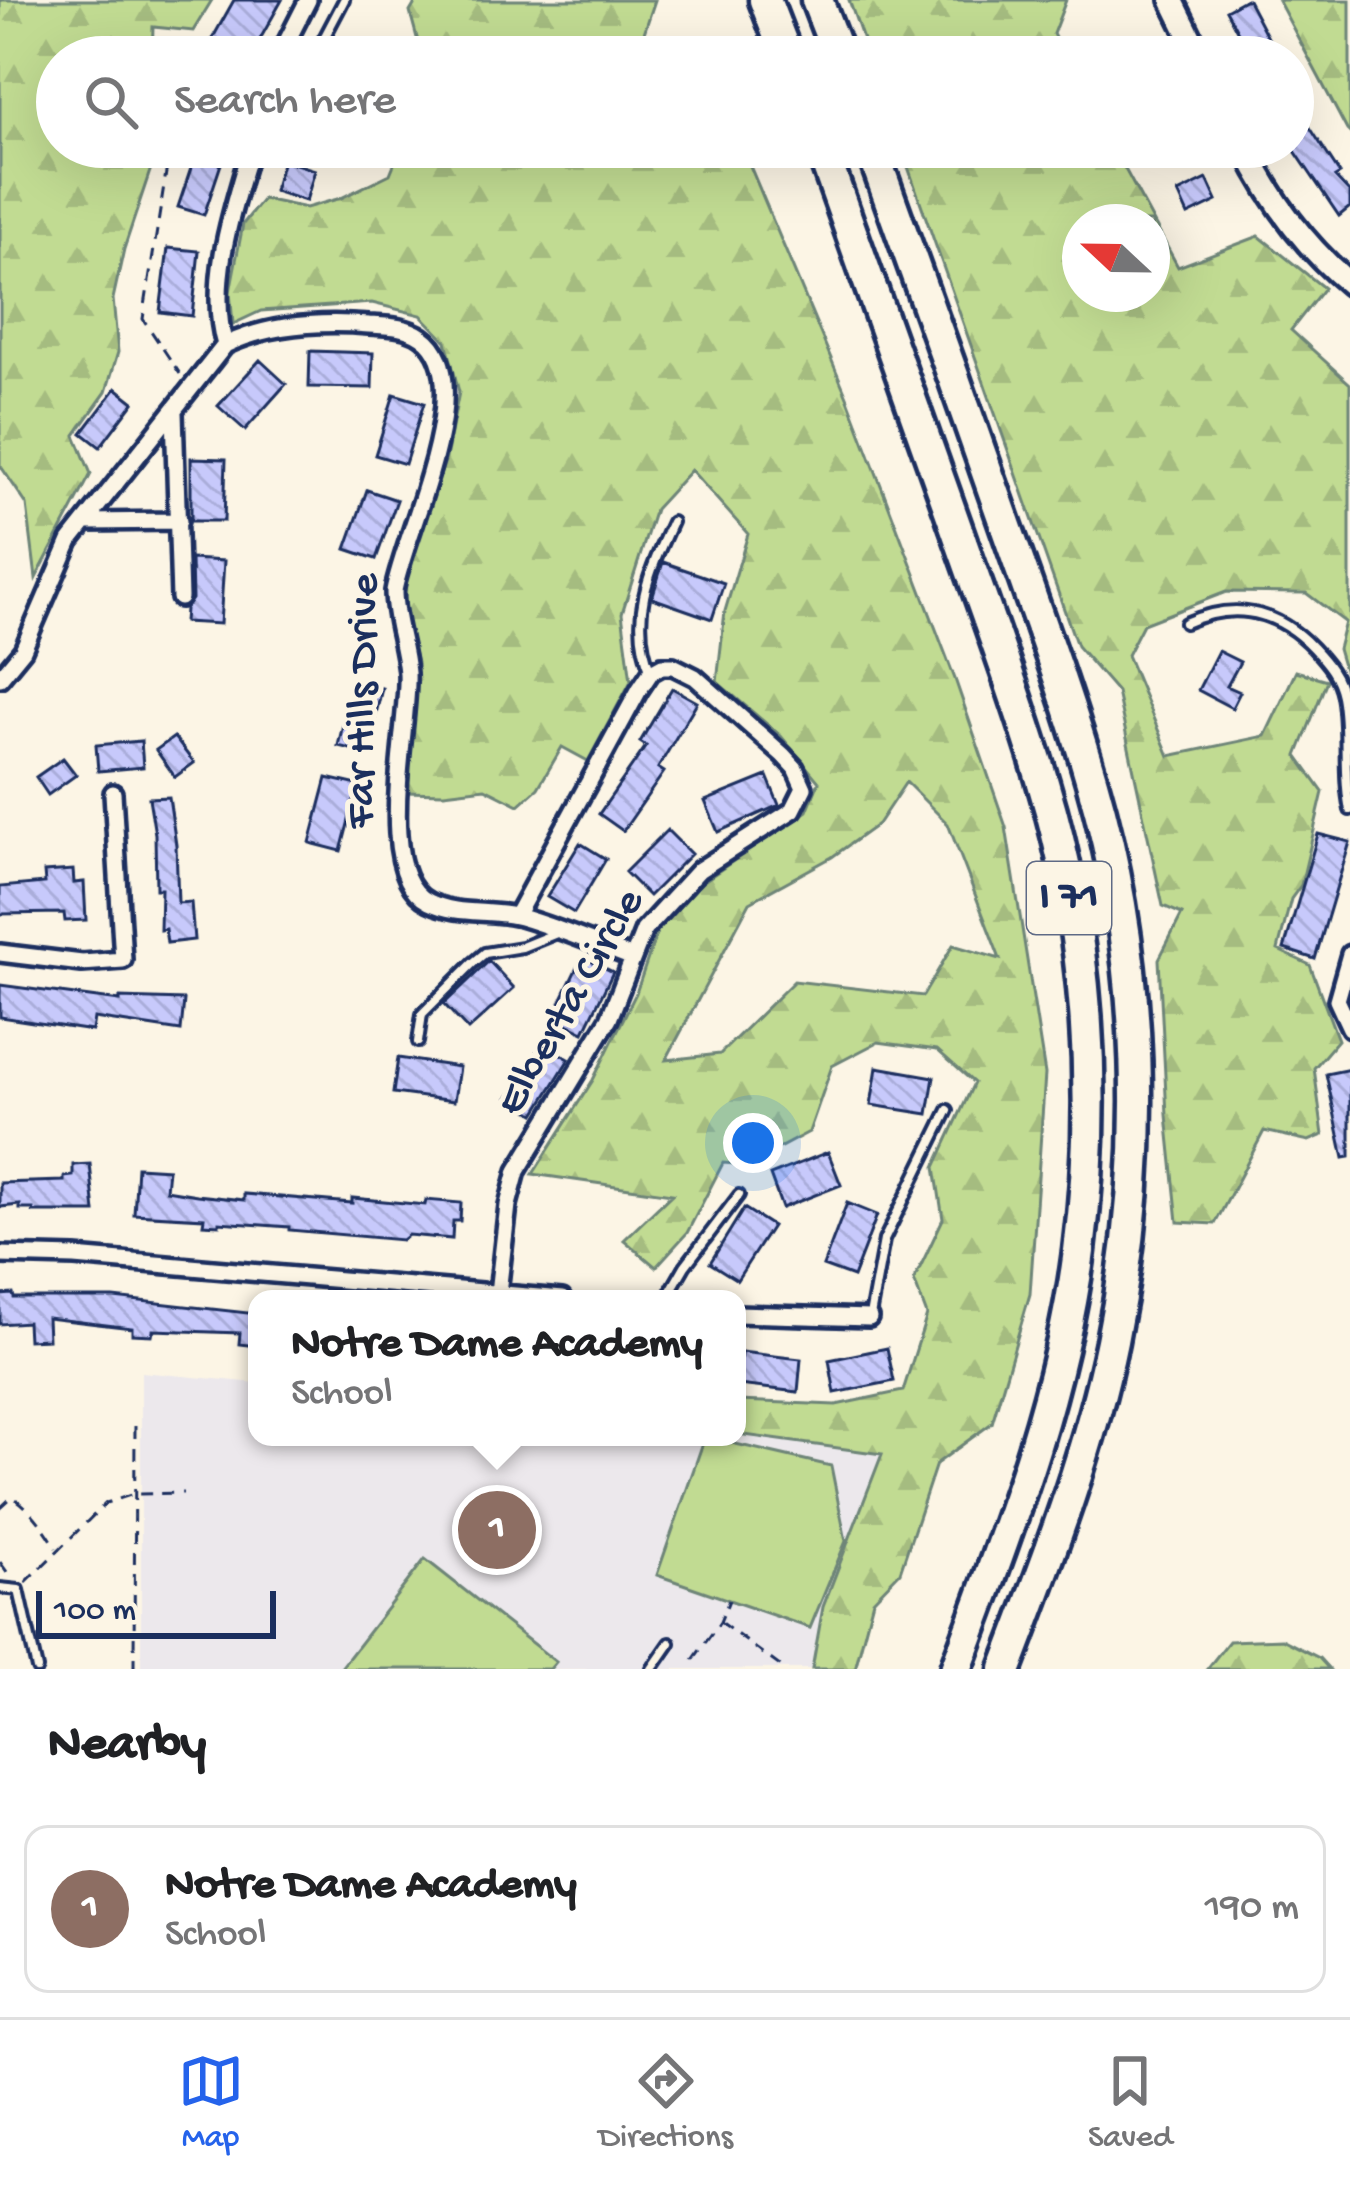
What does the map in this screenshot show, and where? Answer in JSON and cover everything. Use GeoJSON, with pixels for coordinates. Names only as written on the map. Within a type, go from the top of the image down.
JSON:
{"type":"FeatureCollection","features":[{"type":"Feature","properties":{"kind":"highway"},"geometry":{"type":"LineString","coordinates":[[765,0],[779,36]]}},
{"type":"Feature","properties":{"kind":"highway"},"geometry":{"type":"LineString","coordinates":[[817,0],[830,36]]}},
{"type":"Feature","properties":{"kind":"highway","name":"I 71"},"geometry":{"type":"LineString","coordinates":[[828,168],[1044,786],[1076,935],[1086,1024],[1084,1197],[1059,1362],[1027,1475],[956,1669]]}},
{"type":"Feature","properties":{"kind":"highway","name":"I 71"},"geometry":{"type":"LineString","coordinates":[[878,168],[1093,785],[1124,933],[1133,1027],[1131,1200],[1112,1340],[1072,1488],[1006,1669]]}},
{"type":"Feature","properties":{"kind":"street"},"geometry":{"type":"LineString","coordinates":[[291,36],[308,0]]}},
{"type":"Feature","properties":{"kind":"street"},"geometry":{"type":"LineString","coordinates":[[1172,0],[1190,36]]}},
{"type":"Feature","properties":{"kind":"street"},"geometry":{"type":"LineString","coordinates":[[0,678],[23,650],[70,541],[225,345],[220,298],[227,241],[246,168]]}},
{"type":"Feature","properties":{"kind":"street"},"geometry":{"type":"LineString","coordinates":[[1257,168],[1308,245],[1350,284]]}},
{"type":"Feature","properties":{"kind":"street","name":"Far Hills Drive"},"geometry":{"type":"LineString","coordinates":[[225,345],[272,327],[353,324],[403,328],[421,336],[435,353],[444,377],[445,417],[394,591],[394,619],[407,671],[397,805],[399,849],[410,881],[426,901],[467,912],[516,916],[633,958]]}},
{"type":"Feature","properties":{"kind":"street"},"geometry":{"type":"LineString","coordinates":[[174,412],[180,598]]}},
{"type":"Feature","properties":{"kind":"street"},"geometry":{"type":"LineString","coordinates":[[86,522],[179,521]]}},
{"type":"Feature","properties":{"kind":"street","name":"Elberta Circle"},"geometry":{"type":"LineString","coordinates":[[498,1290],[508,1205],[518,1172],[609,1019],[644,930],[699,871],[793,810],[804,788],[795,768],[695,677],[673,666],[651,672],[516,916]]}},
{"type":"Feature","properties":{"kind":"street"},"geometry":{"type":"LineString","coordinates":[[0,953],[82,963],[123,960],[113,793]]}},
{"type":"Feature","properties":{"kind":"street"},"geometry":{"type":"LineString","coordinates":[[1350,954],[1337,1000],[1350,1028]]}},
{"type":"Feature","properties":{"kind":"street"},"geometry":{"type":"LineString","coordinates":[[0,1256],[75,1257],[463,1290]]}},
{"type":"Feature","properties":{"kind":"street"},"geometry":{"type":"LineString","coordinates":[[746,1314],[869,1318]]}},
{"type":"Feature","properties":{"kind":"lane"},"geometry":{"type":"LineString","coordinates":[[325,36],[344,0]]}},
{"type":"Feature","properties":{"kind":"lane"},"geometry":{"type":"LineString","coordinates":[[651,672],[644,657],[641,596],[672,522]]}},
{"type":"Feature","properties":{"kind":"lane"},"geometry":{"type":"LineString","coordinates":[[1185,623],[1228,609],[1263,614],[1298,632],[1327,662],[1342,692],[1350,810]]}},
{"type":"Feature","properties":{"kind":"lane"},"geometry":{"type":"LineString","coordinates":[[418,1042],[422,1014],[429,1003],[485,953],[522,947],[560,932]]}},
{"type":"Feature","properties":{"kind":"lane"},"geometry":{"type":"LineString","coordinates":[[869,1318],[884,1240],[948,1110]]}},
{"type":"Feature","properties":{"kind":"lane"},"geometry":{"type":"LineString","coordinates":[[672,1290],[740,1195]]}},
{"type":"Feature","properties":{"kind":"lane"},"geometry":{"type":"LineString","coordinates":[[0,1588],[19,1590],[37,1669]]}},
{"type":"Feature","properties":{"kind":"lane"},"geometry":{"type":"LineString","coordinates":[[652,1669],[670,1643]]}},
{"type":"Feature","properties":{"kind":"path"},"geometry":{"type":"LineString","coordinates":[[167,168],[143,320],[191,391]]}},
{"type":"Feature","properties":{"kind":"path"},"geometry":{"type":"LineString","coordinates":[[134,1669],[135,1422]]}},
{"type":"Feature","properties":{"kind":"path"},"geometry":{"type":"LineString","coordinates":[[19,1590],[106,1503],[134,1494],[183,1493]]}},
{"type":"Feature","properties":{"kind":"path"},"geometry":{"type":"LineString","coordinates":[[0,1508],[11,1497],[21,1501],[57,1550]]}},
{"type":"Feature","properties":{"kind":"path"},"geometry":{"type":"LineString","coordinates":[[693,1660],[720,1622],[729,1600]]}},
{"type":"Feature","properties":{"kind":"path"},"geometry":{"type":"LineString","coordinates":[[720,1622],[784,1669]]}},
{"type":"Feature","properties":{"kind":"shaded area"},"geometry":{"type":"Polygon","coordinates":[[[141,1372],[248,1382],[248,1446],[746,1446],[746,1435],[883,1454],[823,1607],[812,1669],[141,1669],[141,1372]]]}},
{"type":"Feature","properties":{"kind":"green space"},"geometry":{"type":"Polygon","coordinates":[[[0,0],[212,0],[193,31],[153,27],[153,36],[36,36],[36,168],[151,168],[113,299],[118,352],[106,392],[75,435],[91,474],[36,578],[27,505],[0,465],[0,0]]]}},
{"type":"Feature","properties":{"kind":"green space"},"geometry":{"type":"Polygon","coordinates":[[[417,0],[655,0],[643,36],[416,36],[410,12],[417,0]]]}},
{"type":"Feature","properties":{"kind":"green space"},"geometry":{"type":"Polygon","coordinates":[[[849,0],[1066,0],[1054,36],[862,36],[849,0]]]}},
{"type":"Feature","properties":{"kind":"green space"},"geometry":{"type":"Polygon","coordinates":[[[1278,0],[1350,0],[1350,133],[1314,68],[1314,36],[1297,36],[1278,0]]]}},
{"type":"Feature","properties":{"kind":"green space"},"geometry":{"type":"Polygon","coordinates":[[[392,168],[751,168],[848,399],[955,679],[1006,827],[1045,1074],[1030,1294],[992,1423],[936,1464],[900,1572],[873,1600],[855,1669],[812,1669],[823,1607],[882,1454],[746,1435],[746,1401],[836,1405],[903,1391],[927,1315],[914,1280],[943,1219],[935,1167],[974,1083],[937,1050],[878,1042],[832,1066],[809,1132],[747,1165],[723,1163],[687,1233],[656,1267],[624,1240],[672,1194],[533,1174],[593,1080],[636,993],[658,929],[692,889],[807,811],[819,782],[781,736],[717,682],[725,611],[748,534],[691,470],[655,509],[622,613],[631,681],[588,761],[562,747],[538,788],[519,805],[485,788],[405,792],[417,663],[405,615],[406,572],[446,458],[459,392],[446,341],[421,315],[372,303],[261,311],[233,324],[230,292],[243,224],[263,199],[306,208],[341,198],[390,174],[392,168]],[[906,782],[878,824],[832,857],[750,902],[666,1060],[720,1054],[794,981],[923,996],[953,945],[1000,959],[948,824],[906,782]]]}},
{"type":"Feature","properties":{"kind":"green space"},"geometry":{"type":"Polygon","coordinates":[[[908,168],[1124,168],[1144,204],[1062,204],[1062,312],[1170,312],[1170,252],[1178,267],[1259,236],[1324,288],[1291,330],[1350,384],[1350,690],[1338,649],[1345,622],[1306,593],[1226,592],[1143,624],[1127,655],[1169,756],[1265,736],[1296,671],[1327,680],[1297,756],[1323,792],[1301,885],[1291,899],[1278,950],[1310,965],[1338,1040],[1314,1068],[1323,1135],[1309,1141],[1264,1131],[1215,1224],[1178,1222],[1159,959],[1182,914],[1163,906],[1117,692],[1077,646],[908,168]]]}},
{"type":"Feature","properties":{"kind":"green space"},"geometry":{"type":"Polygon","coordinates":[[[702,1446],[744,1446],[831,1466],[846,1541],[810,1628],[657,1575],[702,1446]]]}},
{"type":"Feature","properties":{"kind":"green space"},"geometry":{"type":"Polygon","coordinates":[[[425,1559],[556,1662],[550,1669],[340,1669],[425,1559]]]}},
{"type":"Feature","properties":{"kind":"green space"},"geometry":{"type":"Polygon","coordinates":[[[1282,1639],[1319,1658],[1329,1669],[1207,1669],[1229,1641],[1282,1639]]]}},
{"type":"Feature","properties":{"kind":"building"},"geometry":{"type":"Polygon","coordinates":[[[234,0],[282,0],[262,36],[214,36],[234,0]]]}},
{"type":"Feature","properties":{"kind":"building"},"geometry":{"type":"Polygon","coordinates":[[[1248,0],[1267,36],[1240,36],[1226,10],[1248,0]]]}},
{"type":"Feature","properties":{"kind":"building"},"geometry":{"type":"Polygon","coordinates":[[[1314,134],[1340,174],[1335,177],[1350,193],[1350,207],[1339,216],[1307,168],[1314,168],[1314,134]]]}},
{"type":"Feature","properties":{"kind":"building"},"geometry":{"type":"Polygon","coordinates":[[[191,168],[220,168],[204,215],[178,207],[191,168]]]}},
{"type":"Feature","properties":{"kind":"building"},"geometry":{"type":"Polygon","coordinates":[[[281,168],[315,170],[306,201],[274,191],[281,168]]]}},
{"type":"Feature","properties":{"kind":"building"},"geometry":{"type":"Polygon","coordinates":[[[1207,179],[1217,201],[1188,215],[1178,193],[1207,179]]]}},
{"type":"Feature","properties":{"kind":"building"},"geometry":{"type":"Polygon","coordinates":[[[168,248],[199,251],[192,316],[160,312],[168,248]]]}},
{"type":"Feature","properties":{"kind":"building"},"geometry":{"type":"Polygon","coordinates":[[[310,351],[373,353],[372,388],[309,387],[310,351]]]}},
{"type":"Feature","properties":{"kind":"building"},"geometry":{"type":"Polygon","coordinates":[[[260,360],[286,384],[245,430],[218,406],[260,360]]]}},
{"type":"Feature","properties":{"kind":"building"},"geometry":{"type":"Polygon","coordinates":[[[116,388],[134,402],[100,447],[82,433],[116,388]]]}},
{"type":"Feature","properties":{"kind":"building"},"geometry":{"type":"Polygon","coordinates":[[[394,394],[424,403],[405,464],[375,455],[394,394]]]}},
{"type":"Feature","properties":{"kind":"building"},"geometry":{"type":"Polygon","coordinates":[[[191,458],[226,459],[224,521],[191,521],[191,458]]]}},
{"type":"Feature","properties":{"kind":"building"},"geometry":{"type":"Polygon","coordinates":[[[367,490],[397,500],[376,559],[346,549],[367,490]]]}},
{"type":"Feature","properties":{"kind":"building"},"geometry":{"type":"Polygon","coordinates":[[[191,559],[224,561],[220,624],[184,622],[192,599],[191,559]]]}},
{"type":"Feature","properties":{"kind":"building"},"geometry":{"type":"Polygon","coordinates":[[[663,562],[724,583],[712,619],[652,598],[663,562]]]}},
{"type":"Feature","properties":{"kind":"building"},"geometry":{"type":"Polygon","coordinates":[[[1218,651],[1240,662],[1227,686],[1240,692],[1232,708],[1198,690],[1218,651]]]}},
{"type":"Feature","properties":{"kind":"building"},"geometry":{"type":"Polygon","coordinates":[[[353,681],[382,688],[367,753],[338,746],[353,681]]]}},
{"type":"Feature","properties":{"kind":"building"},"geometry":{"type":"Polygon","coordinates":[[[672,688],[697,702],[658,768],[664,772],[623,831],[599,814],[646,746],[640,742],[672,688]]]}},
{"type":"Feature","properties":{"kind":"building"},"geometry":{"type":"Polygon","coordinates":[[[174,737],[194,763],[175,777],[156,750],[174,737]]]}},
{"type":"Feature","properties":{"kind":"building"},"geometry":{"type":"Polygon","coordinates":[[[141,741],[143,767],[98,771],[96,745],[141,741]]]}},
{"type":"Feature","properties":{"kind":"building"},"geometry":{"type":"Polygon","coordinates":[[[63,758],[76,775],[48,795],[36,777],[63,758]]]}},
{"type":"Feature","properties":{"kind":"building"},"geometry":{"type":"Polygon","coordinates":[[[767,776],[779,805],[718,832],[705,801],[767,776]]]}},
{"type":"Feature","properties":{"kind":"building"},"geometry":{"type":"Polygon","coordinates":[[[327,778],[358,785],[341,851],[310,843],[327,778]]]}},
{"type":"Feature","properties":{"kind":"building"},"geometry":{"type":"Polygon","coordinates":[[[169,797],[178,903],[191,902],[194,940],[167,943],[165,929],[160,930],[161,889],[156,889],[149,798],[169,797]]]}},
{"type":"Feature","properties":{"kind":"building"},"geometry":{"type":"Polygon","coordinates":[[[667,830],[691,854],[649,896],[625,872],[667,830]]]}},
{"type":"Feature","properties":{"kind":"building"},"geometry":{"type":"Polygon","coordinates":[[[1318,834],[1350,842],[1315,959],[1284,949],[1318,834]]]}},
{"type":"Feature","properties":{"kind":"building"},"geometry":{"type":"Polygon","coordinates":[[[580,843],[606,859],[574,913],[547,897],[580,843]]]}},
{"type":"Feature","properties":{"kind":"building"},"geometry":{"type":"Polygon","coordinates":[[[73,870],[74,883],[84,882],[86,920],[65,921],[64,913],[0,914],[0,887],[45,883],[44,872],[73,870]]]}},
{"type":"Feature","properties":{"kind":"building"},"geometry":{"type":"Polygon","coordinates":[[[582,957],[613,972],[584,1032],[553,1017],[582,957]]]}},
{"type":"Feature","properties":{"kind":"building"},"geometry":{"type":"Polygon","coordinates":[[[489,961],[514,988],[468,1030],[444,1004],[489,961]]]}},
{"type":"Feature","properties":{"kind":"building"},"geometry":{"type":"Polygon","coordinates":[[[0,985],[120,1001],[184,1000],[181,1031],[94,1018],[92,1031],[0,1017],[0,985]]]}},
{"type":"Feature","properties":{"kind":"building"},"geometry":{"type":"Polygon","coordinates":[[[542,1043],[569,1059],[535,1114],[508,1098],[542,1043]]]}},
{"type":"Feature","properties":{"kind":"building"},"geometry":{"type":"Polygon","coordinates":[[[398,1058],[459,1067],[454,1101],[393,1093],[398,1058]]]}},
{"type":"Feature","properties":{"kind":"building"},"geometry":{"type":"Polygon","coordinates":[[[877,1067],[934,1077],[928,1114],[871,1105],[877,1067]]]}},
{"type":"Feature","properties":{"kind":"building"},"geometry":{"type":"Polygon","coordinates":[[[1350,1069],[1350,1157],[1344,1158],[1326,1074],[1350,1069]]]}},
{"type":"Feature","properties":{"kind":"building"},"geometry":{"type":"Polygon","coordinates":[[[828,1152],[841,1185],[782,1208],[770,1175],[828,1152]]]}},
{"type":"Feature","properties":{"kind":"building"},"geometry":{"type":"Polygon","coordinates":[[[90,1164],[95,1212],[0,1207],[0,1183],[64,1181],[73,1176],[73,1165],[90,1164]]]}},
{"type":"Feature","properties":{"kind":"building"},"geometry":{"type":"Polygon","coordinates":[[[137,1167],[168,1169],[166,1190],[197,1195],[461,1203],[460,1221],[453,1221],[452,1239],[408,1235],[402,1240],[134,1214],[137,1167]]]}},
{"type":"Feature","properties":{"kind":"building"},"geometry":{"type":"Polygon","coordinates":[[[847,1203],[877,1215],[853,1277],[823,1266],[847,1203]]]}},
{"type":"Feature","properties":{"kind":"building"},"geometry":{"type":"Polygon","coordinates":[[[744,1208],[772,1226],[737,1280],[710,1263],[744,1208]]]}},
{"type":"Feature","properties":{"kind":"building"},"geometry":{"type":"Polygon","coordinates":[[[0,1295],[114,1298],[248,1313],[248,1345],[239,1344],[240,1333],[153,1330],[152,1335],[132,1334],[132,1328],[47,1318],[48,1339],[28,1340],[27,1322],[0,1324],[0,1295]]]}},
{"type":"Feature","properties":{"kind":"building"},"geometry":{"type":"Polygon","coordinates":[[[887,1348],[894,1381],[835,1393],[829,1360],[887,1348]]]}},
{"type":"Feature","properties":{"kind":"building"},"geometry":{"type":"Polygon","coordinates":[[[746,1353],[801,1359],[798,1392],[746,1386],[746,1353]]]}},
{"type":"Feature","properties":{"kind":"place","name":"Notre Dame Academy"},"geometry":{"type":"Point","coordinates":[497,1530]}}]}
